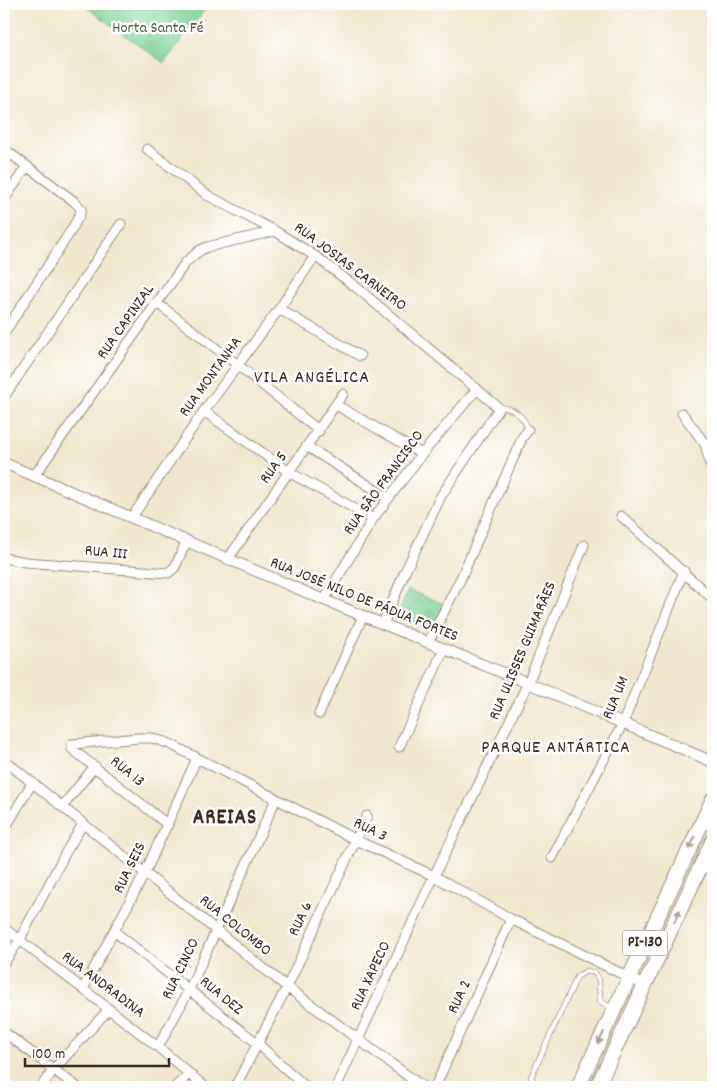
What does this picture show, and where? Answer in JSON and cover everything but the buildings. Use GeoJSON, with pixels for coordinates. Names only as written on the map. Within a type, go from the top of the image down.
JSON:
{"type":"FeatureCollection","features":[{"type":"Feature","properties":{"kind":"main road","name":"PI-130"},"geometry":{"type":"LineString","coordinates":[[578,1087],[713,799]]}},
{"type":"Feature","properties":{"kind":"main road","name":"PI-130"},"geometry":{"type":"LineString","coordinates":[[599,1083],[713,840]]}},
{"type":"Feature","properties":{"kind":"street"},"geometry":{"type":"LineString","coordinates":[[4,149],[75,202],[80,208],[80,214],[72,229],[4,333]]}},
{"type":"Feature","properties":{"kind":"street","name":"RUA JOSIAS CARNEIRO"},"geometry":{"type":"LineString","coordinates":[[147,149],[207,195],[275,230],[356,286],[499,408]]}},
{"type":"Feature","properties":{"kind":"street"},"geometry":{"type":"LineString","coordinates":[[4,200],[27,166]]}},
{"type":"Feature","properties":{"kind":"street"},"geometry":{"type":"LineString","coordinates":[[4,397],[121,224]]}},
{"type":"Feature","properties":{"kind":"street","name":"RUA CAPINZAL"},"geometry":{"type":"LineString","coordinates":[[34,476],[186,262],[207,247],[275,230]]}},
{"type":"Feature","properties":{"kind":"street","name":"RUA MONTANHA"},"geometry":{"type":"LineString","coordinates":[[132,517],[204,411],[279,309],[315,256]]}},
{"type":"Feature","properties":{"kind":"street"},"geometry":{"type":"LineString","coordinates":[[157,303],[238,365],[319,431]]}},
{"type":"Feature","properties":{"kind":"street"},"geometry":{"type":"LineString","coordinates":[[279,309],[360,356]]}},
{"type":"Feature","properties":{"kind":"street","name":"RUA SÃO FRANCISCO"},"geometry":{"type":"LineString","coordinates":[[324,600],[373,519],[388,498],[477,389]]}},
{"type":"Feature","properties":{"kind":"street","name":"RUA 5"},"geometry":{"type":"LineString","coordinates":[[228,559],[343,394]]}},
{"type":"Feature","properties":{"kind":"street"},"geometry":{"type":"LineString","coordinates":[[336,405],[422,454]]}},
{"type":"Feature","properties":{"kind":"street"},"geometry":{"type":"LineString","coordinates":[[383,624],[441,496],[499,408]]}},
{"type":"Feature","properties":{"kind":"street"},"geometry":{"type":"LineString","coordinates":[[204,411],[289,472],[373,519]]}},
{"type":"Feature","properties":{"kind":"street"},"geometry":{"type":"LineString","coordinates":[[682,413],[705,444],[713,474]]}},
{"type":"Feature","properties":{"kind":"street","name":"RUA JOSIAS CARNEIRO"},"geometry":{"type":"LineString","coordinates":[[428,643],[461,578],[522,438],[528,430]]}},
{"type":"Feature","properties":{"kind":"street"},"geometry":{"type":"LineString","coordinates":[[308,446],[388,498]]}},
{"type":"Feature","properties":{"kind":"street","name":"RUA JOSÉ NILO DE PÁDUA FORTES"},"geometry":{"type":"LineString","coordinates":[[4,463],[324,600],[528,683],[713,762]]}},
{"type":"Feature","properties":{"kind":"street"},"geometry":{"type":"LineString","coordinates":[[621,516],[713,599]]}},
{"type":"Feature","properties":{"kind":"street","name":"RUA III"},"geometry":{"type":"LineString","coordinates":[[4,558],[26,562],[168,573],[175,567],[187,540]]}},
{"type":"Feature","properties":{"kind":"street","name":"RUA ULISSES GUIMARÃES"},"geometry":{"type":"LineString","coordinates":[[434,876],[528,683],[584,545]]}},
{"type":"Feature","properties":{"kind":"street","name":"RUA UM"},"geometry":{"type":"LineString","coordinates":[[552,858],[623,723],[684,571]]}},
{"type":"Feature","properties":{"kind":"street"},"geometry":{"type":"LineString","coordinates":[[318,714],[363,616]]}},
{"type":"Feature","properties":{"kind":"street"},"geometry":{"type":"LineString","coordinates":[[399,747],[444,649]]}},
{"type":"Feature","properties":{"kind":"street","name":"RUA 3"},"geometry":{"type":"LineString","coordinates":[[74,744],[152,738],[170,744],[356,840],[434,876],[511,920],[644,986]]}},
{"type":"Feature","properties":{"kind":"street","name":"RUA 13"},"geometry":{"type":"LineString","coordinates":[[74,744],[71,745],[72,748],[168,825]]}},
{"type":"Feature","properties":{"kind":"street","name":"RUA SEIS"},"geometry":{"type":"LineString","coordinates":[[83,989],[146,873],[197,758]]}},
{"type":"Feature","properties":{"kind":"street","name":"RUA COLOMBO"},"geometry":{"type":"LineString","coordinates":[[4,760],[217,929],[286,987],[423,1087]]}},
{"type":"Feature","properties":{"kind":"street"},"geometry":{"type":"LineString","coordinates":[[62,807],[95,766]]}},
{"type":"Feature","properties":{"kind":"street"},"geometry":{"type":"LineString","coordinates":[[4,830],[32,783]]}},
{"type":"Feature","properties":{"kind":"street","name":"RUA CINCO"},"geometry":{"type":"LineString","coordinates":[[158,1047],[189,990],[276,799]]}},
{"type":"Feature","properties":{"kind":"street","name":"RUA 6"},"geometry":{"type":"LineString","coordinates":[[235,1087],[286,987],[367,816]]}},
{"type":"Feature","properties":{"kind":"street"},"geometry":{"type":"LineString","coordinates":[[4,963],[19,941],[83,824]]}},
{"type":"Feature","properties":{"kind":"street","name":"RUA XAPECO"},"geometry":{"type":"LineString","coordinates":[[336,1087],[434,876]]}},
{"type":"Feature","properties":{"kind":"street","name":"RUA 2"},"geometry":{"type":"LineString","coordinates":[[435,1087],[511,920]]}},
{"type":"Feature","properties":{"kind":"street","name":"RUA ANDRADINA"},"geometry":{"type":"LineString","coordinates":[[4,928],[158,1047],[205,1087]]}},
{"type":"Feature","properties":{"kind":"street","name":"RUA DEZ"},"geometry":{"type":"LineString","coordinates":[[114,932],[257,1043],[306,1087]]}},
{"type":"Feature","properties":{"kind":"street"},"geometry":{"type":"LineString","coordinates":[[41,1087],[109,1009]]}},
{"type":"Feature","properties":{"kind":"street"},"geometry":{"type":"LineString","coordinates":[[4,1032],[77,1087]]}},
{"type":"Feature","properties":{"kind":"street"},"geometry":{"type":"LineString","coordinates":[[175,1087],[189,1074]]}},
{"type":"Feature","properties":{"kind":"lane","name":"RUA JOSIAS CARNEIRO"},"geometry":{"type":"LineString","coordinates":[[499,408],[505,407],[514,410],[526,423],[528,430]]}},
{"type":"Feature","properties":{"kind":"lane"},"geometry":{"type":"LineString","coordinates":[[542,1087],[531,1078],[577,977],[586,971],[595,973],[600,980],[600,1001],[614,1009]]}},
{"type":"Feature","properties":{"kind":"lane"},"geometry":{"type":"LineString","coordinates":[[599,1083],[616,1087]]}},
{"type":"Feature","properties":{"kind":"green space","name":"Horta Santa Fé"},"geometry":{"type":"Polygon","coordinates":[[[82,4],[209,4],[164,63],[82,4]]]}},
{"type":"Feature","properties":{"kind":"green space"},"geometry":{"type":"Polygon","coordinates":[[[408,590],[444,604],[434,630],[398,616],[408,590]]]}},
{"type":"Feature","properties":{"kind":"district","name":"VILA ANGÉLICA"},"geometry":{"type":"Point","coordinates":[312,378]}},
{"type":"Feature","properties":{"kind":"district","name":"PARQUE ANTÁRTICA"},"geometry":{"type":"Point","coordinates":[556,748]}},
{"type":"Feature","properties":{"kind":"district","name":"AREIAS"},"geometry":{"type":"Point","coordinates":[225,819]}}]}
